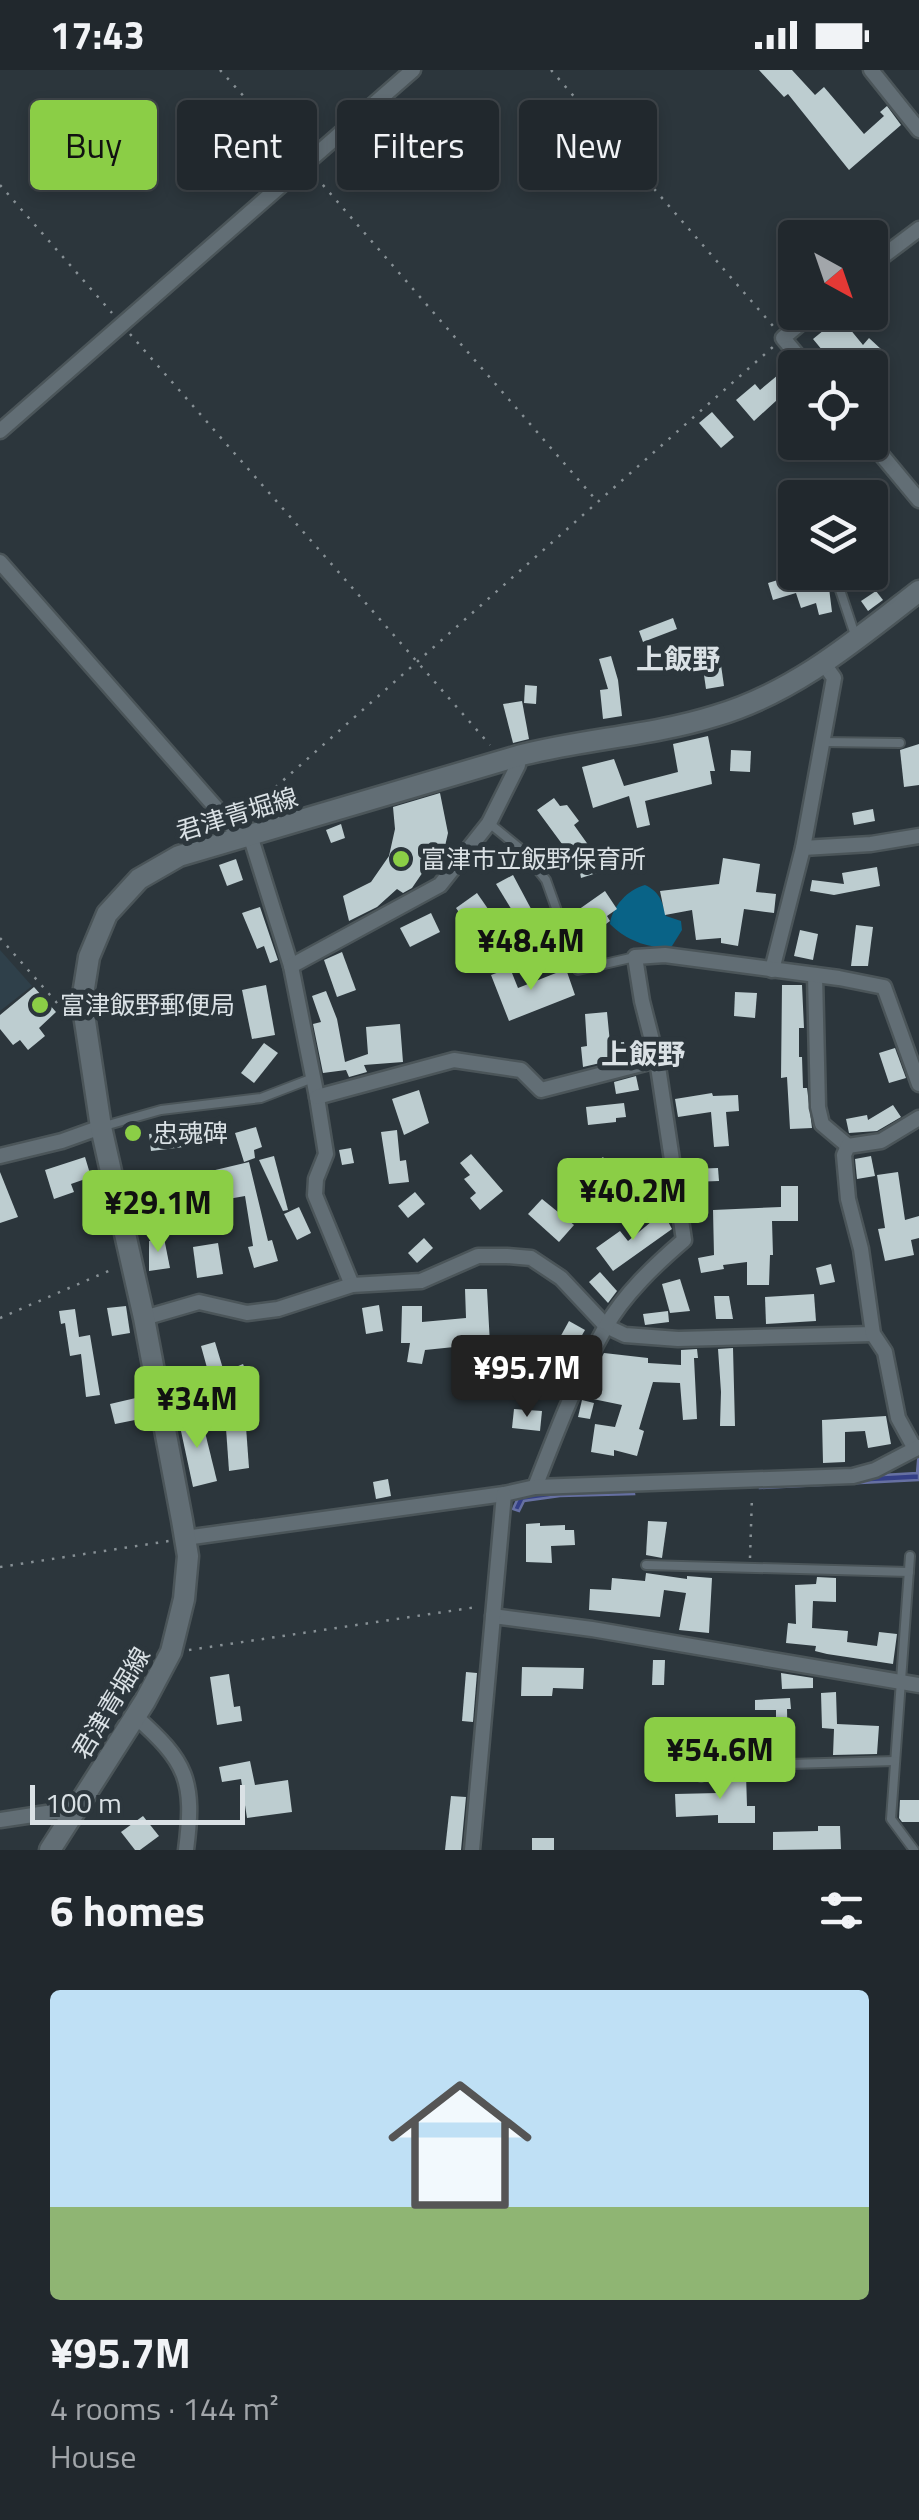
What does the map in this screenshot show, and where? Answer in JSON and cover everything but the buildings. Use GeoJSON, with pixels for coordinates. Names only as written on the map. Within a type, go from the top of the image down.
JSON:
{"type":"FeatureCollection","features":[{"type":"Feature","properties":{"kind":"main road","name":"君津青堀線"},"geometry":{"type":"LineString","coordinates":[[50,1850],[169,1655],[184,1599],[188,1556],[84,1026],[82,1001],[89,958],[107,914],[158,866],[240,833],[568,742],[665,729],[717,716],[766,697],[824,664],[919,591]]}},
{"type":"Feature","properties":{"kind":"street"},"geometry":{"type":"LineString","coordinates":[[317,153],[414,70]]}},
{"type":"Feature","properties":{"kind":"street"},"geometry":{"type":"LineString","coordinates":[[871,70],[919,130]]}},
{"type":"Feature","properties":{"kind":"street"},"geometry":{"type":"LineString","coordinates":[[0,432],[274,190]]}},
{"type":"Feature","properties":{"kind":"street"},"geometry":{"type":"LineString","coordinates":[[888,252],[919,229]]}},
{"type":"Feature","properties":{"kind":"street"},"geometry":{"type":"LineString","coordinates":[[793,330],[784,338],[794,350]]}},
{"type":"Feature","properties":{"kind":"street"},"geometry":{"type":"LineString","coordinates":[[886,460],[919,500]]}},
{"type":"Feature","properties":{"kind":"street"},"geometry":{"type":"LineString","coordinates":[[0,562],[240,833],[291,966],[326,1154],[316,1178],[315,1195],[352,1285]]}},
{"type":"Feature","properties":{"kind":"street"},"geometry":{"type":"LineString","coordinates":[[772,970],[803,848],[834,678],[824,664]]}},
{"type":"Feature","properties":{"kind":"street"},"geometry":{"type":"LineString","coordinates":[[291,966],[440,885],[489,824],[518,765],[512,758]]}},
{"type":"Feature","properties":{"kind":"street"},"geometry":{"type":"LineString","coordinates":[[803,848],[871,844],[919,836]]}},
{"type":"Feature","properties":{"kind":"street"},"geometry":{"type":"LineString","coordinates":[[535,1486],[560,1421],[606,1326],[627,1297],[684,1240],[657,1060],[635,957],[664,955],[884,987],[919,1084]]}},
{"type":"Feature","properties":{"kind":"street"},"geometry":{"type":"LineString","coordinates":[[815,975],[818,1108],[822,1124],[848,1146],[880,1141],[919,1118]]}},
{"type":"Feature","properties":{"kind":"street"},"geometry":{"type":"LineString","coordinates":[[317,1097],[454,1060],[521,1070],[541,1090],[657,1060]]}},
{"type":"Feature","properties":{"kind":"street"},"geometry":{"type":"LineString","coordinates":[[0,1156],[102,1127]]}},
{"type":"Feature","properties":{"kind":"street"},"geometry":{"type":"LineString","coordinates":[[185,1538],[504,1494],[535,1486],[852,1476],[875,1470],[917,1448],[898,1418],[885,1352],[873,1334],[861,1249],[848,1198],[844,1155],[848,1146]]}},
{"type":"Feature","properties":{"kind":"street"},"geometry":{"type":"LineString","coordinates":[[144,1318],[199,1302],[247,1313],[278,1309],[352,1285],[421,1281],[478,1256],[531,1258],[562,1278],[606,1326],[645,1339],[873,1334]]}},
{"type":"Feature","properties":{"kind":"street"},"geometry":{"type":"LineString","coordinates":[[472,1850],[504,1494]]}},
{"type":"Feature","properties":{"kind":"street"},"geometry":{"type":"LineString","coordinates":[[493,1612],[919,1685]]}},
{"type":"Feature","properties":{"kind":"street"},"geometry":{"type":"LineString","coordinates":[[135,1716],[168,1746],[181,1765],[191,1812],[186,1850]]}},
{"type":"Feature","properties":{"kind":"street"},"geometry":{"type":"LineString","coordinates":[[0,1820],[75,1812]]}},
{"type":"Feature","properties":{"kind":"lane"},"geometry":{"type":"LineString","coordinates":[[840,590],[856,640]]}},
{"type":"Feature","properties":{"kind":"lane"},"geometry":{"type":"LineString","coordinates":[[822,742],[900,743]]}},
{"type":"Feature","properties":{"kind":"lane"},"geometry":{"type":"LineString","coordinates":[[489,824],[522,850],[546,880],[578,970],[635,957]]}},
{"type":"Feature","properties":{"kind":"lane"},"geometry":{"type":"LineString","coordinates":[[102,1127],[142,1113],[261,1098],[313,1078]]}},
{"type":"Feature","properties":{"kind":"lane"},"geometry":{"type":"LineString","coordinates":[[910,1556],[891,1820],[914,1850]]}},
{"type":"Feature","properties":{"kind":"lane"},"geometry":{"type":"LineString","coordinates":[[646,1565],[909,1572]]}},
{"type":"Feature","properties":{"kind":"lane"},"geometry":{"type":"LineString","coordinates":[[701,1777],[707,1768],[721,1766],[895,1761]]}},
{"type":"Feature","properties":{"kind":"path"},"geometry":{"type":"LineString","coordinates":[[220,70],[247,100]]}},
{"type":"Feature","properties":{"kind":"path"},"geometry":{"type":"LineString","coordinates":[[240,833],[416,660],[784,338],[551,70]]}},
{"type":"Feature","properties":{"kind":"path"},"geometry":{"type":"LineString","coordinates":[[317,179],[597,501]]}},
{"type":"Feature","properties":{"kind":"path"},"geometry":{"type":"LineString","coordinates":[[0,185],[484,740],[512,758]]}},
{"type":"Feature","properties":{"kind":"path"},"geometry":{"type":"LineString","coordinates":[[0,938],[67,1014],[84,1026]]}},
{"type":"Feature","properties":{"kind":"path"},"geometry":{"type":"LineString","coordinates":[[0,1318],[130,1261]]}},
{"type":"Feature","properties":{"kind":"path"},"geometry":{"type":"LineString","coordinates":[[750,1566],[752,1480]]}},
{"type":"Feature","properties":{"kind":"path"},"geometry":{"type":"LineString","coordinates":[[0,1567],[185,1538]]}},
{"type":"Feature","properties":{"kind":"path"},"geometry":{"type":"LineString","coordinates":[[169,1655],[462,1607],[493,1612]]}},
{"type":"Feature","properties":{"kind":"shaded area"},"geometry":{"type":"Polygon","coordinates":[[[645,885],[660,898],[666,916],[681,921],[682,930],[672,946],[639,942],[610,924],[622,900],[645,885]]]}},
{"type":"Feature","properties":{"kind":"shaded area"},"geometry":{"type":"Polygon","coordinates":[[[0,950],[32,986],[0,1011],[0,950]]]}},
{"type":"Feature","properties":{"kind":"shaded area"},"geometry":{"type":"Polygon","coordinates":[[[919,1450],[919,1480],[760,1488],[760,1482],[917,1473],[919,1450]]]}},
{"type":"Feature","properties":{"kind":"shaded area"},"geometry":{"type":"Polygon","coordinates":[[[633,1488],[634,1494],[560,1496],[524,1501],[519,1511],[513,1509],[519,1496],[633,1488]]]}},
{"type":"Feature","properties":{"kind":"place","name":"富津市立飯野保育所"},"geometry":{"type":"Point","coordinates":[401,859]}},
{"type":"Feature","properties":{"kind":"place","name":"富津飯野郵便局"},"geometry":{"type":"Point","coordinates":[40,1005]}},
{"type":"Feature","properties":{"kind":"place","name":"忠魂碑"},"geometry":{"type":"Point","coordinates":[133,1133]}},
{"type":"Feature","properties":{"kind":"district","name":"上飯野"},"geometry":{"type":"Point","coordinates":[678,658]}},
{"type":"Feature","properties":{"kind":"district","name":"上飯野"},"geometry":{"type":"Point","coordinates":[643,1053]}}]}
